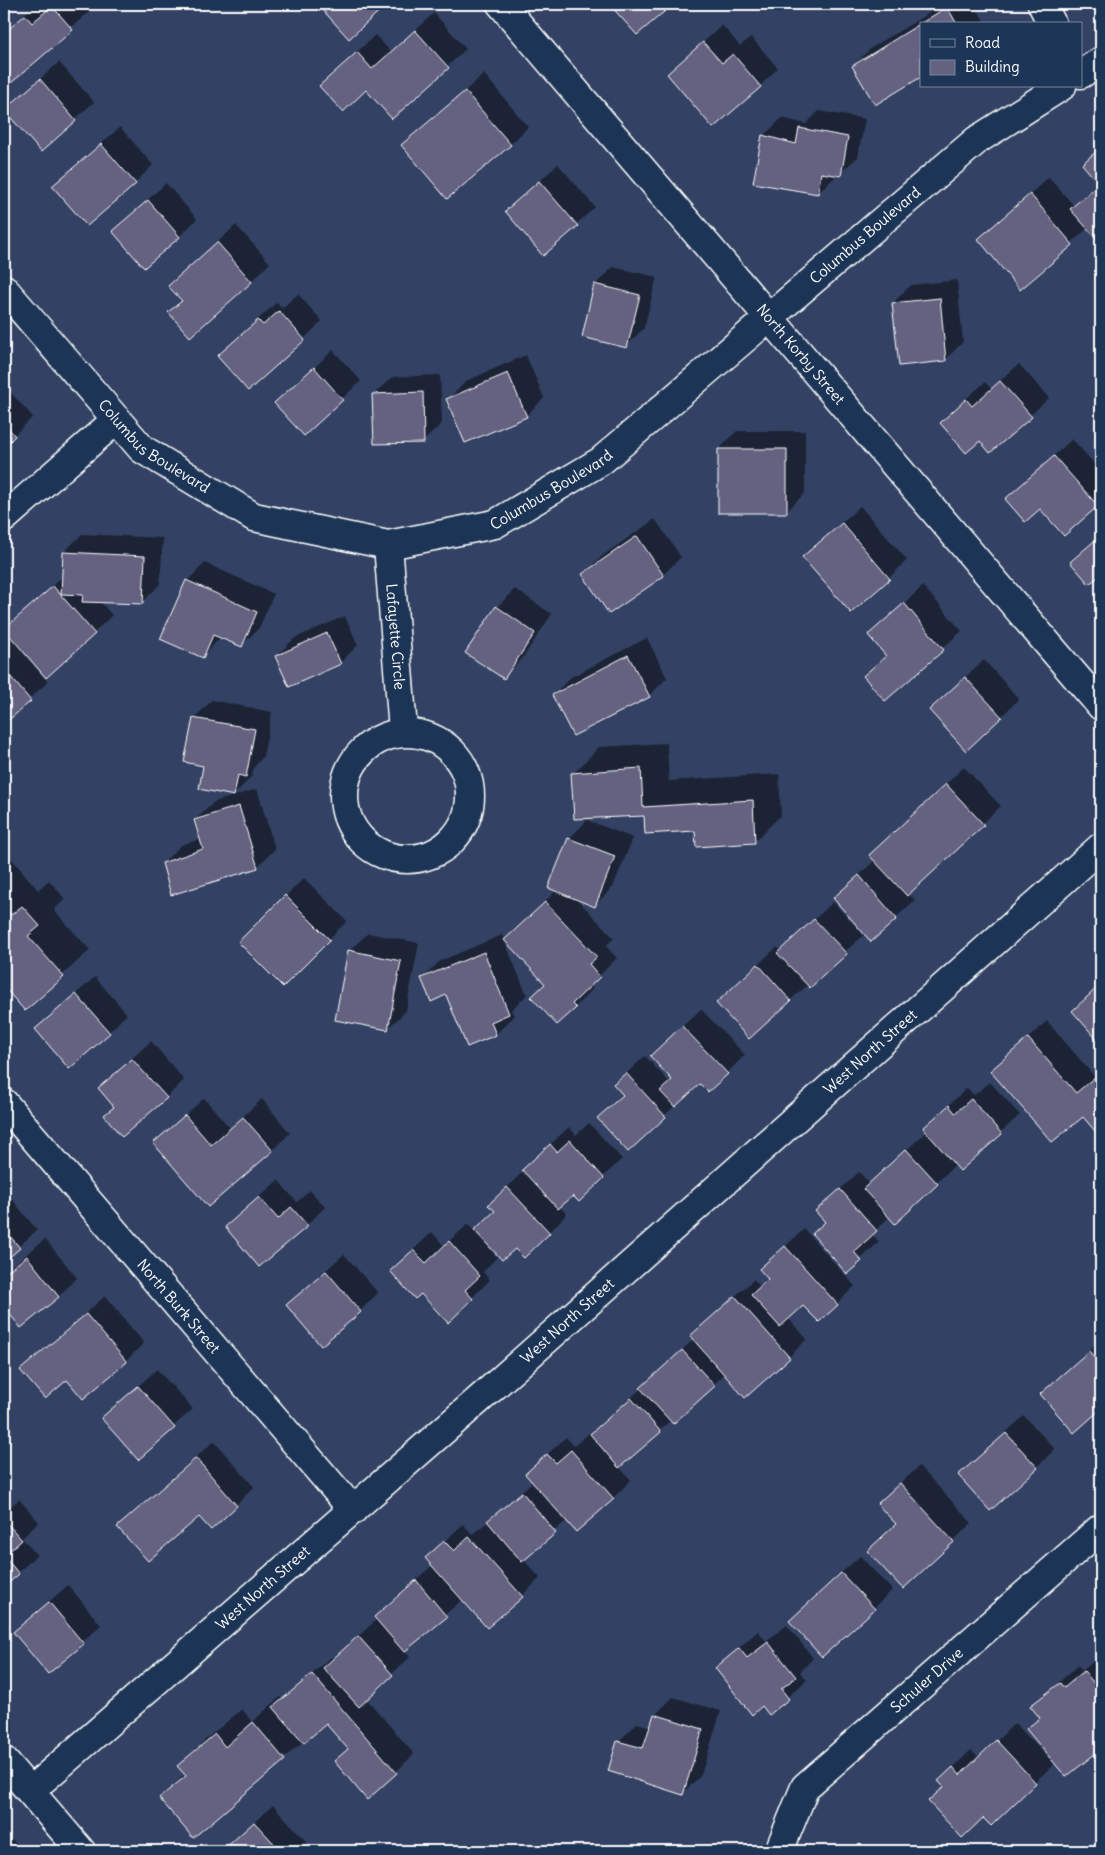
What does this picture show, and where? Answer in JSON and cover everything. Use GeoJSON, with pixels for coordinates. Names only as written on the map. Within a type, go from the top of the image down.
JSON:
{"type":"FeatureCollection","features":[{"type":"Feature","properties":{"kind":"street","name":"North Korby Street"},"geometry":{"type":"LineString","coordinates":[[501,4],[1101,706]]}},
{"type":"Feature","properties":{"kind":"street"},"geometry":{"type":"LineString","coordinates":[[1042,4],[1051,22]]}},
{"type":"Feature","properties":{"kind":"street"},"geometry":{"type":"LineString","coordinates":[[1082,73],[1101,61]]}},
{"type":"Feature","properties":{"kind":"street","name":"Columbus Boulevard"},"geometry":{"type":"LineString","coordinates":[[4,289],[142,449],[254,517],[388,545],[495,524],[558,489],[601,462],[768,317],[978,140],[1059,88]]}},
{"type":"Feature","properties":{"kind":"street"},"geometry":{"type":"LineString","coordinates":[[4,518],[116,420]]}},
{"type":"Feature","properties":{"kind":"street","name":"Lafayette Circle"},"geometry":{"type":"LineString","coordinates":[[388,545],[403,730]]}},
{"type":"Feature","properties":{"kind":"street"},"geometry":{"type":"LineString","coordinates":[[403,730],[442,741],[468,772],[470,812],[448,846],[410,861],[371,851],[346,819],[344,779],[366,745],[403,730]]}},
{"type":"Feature","properties":{"kind":"street","name":"West North Street"},"geometry":{"type":"LineString","coordinates":[[30,1792],[353,1510],[1101,847]]}},
{"type":"Feature","properties":{"kind":"street","name":"North Burk Street"},"geometry":{"type":"LineString","coordinates":[[4,1103],[353,1510]]}},
{"type":"Feature","properties":{"kind":"street","name":"Schuler Drive"},"geometry":{"type":"LineString","coordinates":[[779,1851],[805,1788],[1101,1528]]}},
{"type":"Feature","properties":{"kind":"street"},"geometry":{"type":"LineString","coordinates":[[4,1761],[81,1851]]}},
{"type":"Feature","properties":{"kind":"building"},"geometry":{"type":"Polygon","coordinates":[[[323,4],[387,4],[349,39],[320,7],[323,4]]]}},
{"type":"Feature","properties":{"kind":"building"},"geometry":{"type":"Polygon","coordinates":[[[609,4],[671,4],[672,5],[637,35],[609,4]]]}},
{"type":"Feature","properties":{"kind":"building"},"geometry":{"type":"Polygon","coordinates":[[[52,6],[73,30],[4,89],[4,33],[25,15],[32,23],[52,6]]]}},
{"type":"Feature","properties":{"kind":"building"},"geometry":{"type":"Polygon","coordinates":[[[947,7],[956,22],[923,22],[947,7]]]}},
{"type":"Feature","properties":{"kind":"building"},"geometry":{"type":"Polygon","coordinates":[[[920,24],[920,78],[875,105],[852,66],[920,24]]]}},
{"type":"Feature","properties":{"kind":"building"},"geometry":{"type":"Polygon","coordinates":[[[415,30],[449,68],[392,119],[366,90],[343,112],[319,86],[357,52],[372,69],[415,30]]]}},
{"type":"Feature","properties":{"kind":"building"},"geometry":{"type":"Polygon","coordinates":[[[703,42],[722,63],[733,54],[761,87],[713,128],[667,74],[703,42]]]}},
{"type":"Feature","properties":{"kind":"building"},"geometry":{"type":"Polygon","coordinates":[[[40,79],[76,121],[41,152],[4,110],[40,79]]]}},
{"type":"Feature","properties":{"kind":"building"},"geometry":{"type":"Polygon","coordinates":[[[465,91],[511,145],[447,199],[401,145],[465,91]]]}},
{"type":"Feature","properties":{"kind":"building"},"geometry":{"type":"Polygon","coordinates":[[[799,128],[848,137],[841,176],[821,173],[818,194],[753,183],[762,135],[796,144],[799,128]]]}},
{"type":"Feature","properties":{"kind":"building"},"geometry":{"type":"Polygon","coordinates":[[[101,144],[136,184],[87,226],[52,186],[101,144]]]}},
{"type":"Feature","properties":{"kind":"building"},"geometry":{"type":"Polygon","coordinates":[[[1101,147],[1101,244],[1070,209],[1099,184],[1082,164],[1101,147]]]}},
{"type":"Feature","properties":{"kind":"building"},"geometry":{"type":"Polygon","coordinates":[[[539,181],[578,226],[543,256],[505,211],[539,181]]]}},
{"type":"Feature","properties":{"kind":"building"},"geometry":{"type":"Polygon","coordinates":[[[1030,194],[1073,245],[1020,290],[978,239],[1030,194]]]}},
{"type":"Feature","properties":{"kind":"building"},"geometry":{"type":"Polygon","coordinates":[[[148,200],[180,237],[144,268],[112,231],[148,200]]]}},
{"type":"Feature","properties":{"kind":"building"},"geometry":{"type":"Polygon","coordinates":[[[217,242],[252,282],[190,337],[168,312],[182,301],[168,286],[217,242]]]}},
{"type":"Feature","properties":{"kind":"building"},"geometry":{"type":"Polygon","coordinates":[[[594,284],[640,295],[627,348],[582,337],[594,284]]]}},
{"type":"Feature","properties":{"kind":"building"},"geometry":{"type":"Polygon","coordinates":[[[940,298],[946,361],[899,366],[892,303],[940,298]]]}},
{"type":"Feature","properties":{"kind":"building"},"geometry":{"type":"Polygon","coordinates":[[[279,311],[305,340],[248,391],[217,356],[258,320],[263,325],[279,311]]]}},
{"type":"Feature","properties":{"kind":"building"},"geometry":{"type":"Polygon","coordinates":[[[314,367],[343,400],[304,436],[274,403],[314,367]]]}},
{"type":"Feature","properties":{"kind":"building"},"geometry":{"type":"Polygon","coordinates":[[[508,373],[527,417],[465,443],[446,399],[508,373]]]}},
{"type":"Feature","properties":{"kind":"building"},"geometry":{"type":"Polygon","coordinates":[[[1000,381],[1032,417],[990,453],[980,441],[966,453],[940,423],[966,399],[972,406],[1000,381]]]}},
{"type":"Feature","properties":{"kind":"building"},"geometry":{"type":"Polygon","coordinates":[[[423,392],[424,443],[374,444],[372,394],[423,392]]]}},
{"type":"Feature","properties":{"kind":"building"},"geometry":{"type":"Polygon","coordinates":[[[4,423],[15,436],[4,447],[4,423]]]}},
{"type":"Feature","properties":{"kind":"building"},"geometry":{"type":"Polygon","coordinates":[[[718,449],[787,449],[787,513],[718,513],[718,449]]]}},
{"type":"Feature","properties":{"kind":"building"},"geometry":{"type":"Polygon","coordinates":[[[1054,456],[1098,506],[1064,536],[1040,509],[1025,522],[1005,499],[1054,456]]]}},
{"type":"Feature","properties":{"kind":"building"},"geometry":{"type":"Polygon","coordinates":[[[842,523],[890,579],[851,613],[802,557],[842,523]]]}},
{"type":"Feature","properties":{"kind":"building"},"geometry":{"type":"Polygon","coordinates":[[[1101,535],[1101,583],[1097,578],[1089,584],[1070,562],[1101,535]]]}},
{"type":"Feature","properties":{"kind":"building"},"geometry":{"type":"Polygon","coordinates":[[[637,536],[664,576],[609,614],[582,574],[637,536]]]}},
{"type":"Feature","properties":{"kind":"building"},"geometry":{"type":"Polygon","coordinates":[[[63,552],[145,556],[143,604],[82,602],[83,595],[61,594],[63,552]]]}},
{"type":"Feature","properties":{"kind":"building"},"geometry":{"type":"Polygon","coordinates":[[[186,580],[257,612],[242,647],[213,635],[203,658],[160,639],[186,580]]]}},
{"type":"Feature","properties":{"kind":"building"},"geometry":{"type":"Polygon","coordinates":[[[53,586],[95,634],[46,678],[4,629],[53,586]]]}},
{"type":"Feature","properties":{"kind":"building"},"geometry":{"type":"Polygon","coordinates":[[[904,603],[944,650],[885,701],[863,676],[886,656],[868,635],[904,603]]]}},
{"type":"Feature","properties":{"kind":"building"},"geometry":{"type":"Polygon","coordinates":[[[496,606],[535,633],[504,679],[465,653],[496,606]]]}},
{"type":"Feature","properties":{"kind":"building"},"geometry":{"type":"Polygon","coordinates":[[[327,633],[341,664],[289,687],[275,656],[327,633]]]}},
{"type":"Feature","properties":{"kind":"building"},"geometry":{"type":"Polygon","coordinates":[[[628,655],[650,697],[573,736],[552,695],[628,655]]]}},
{"type":"Feature","properties":{"kind":"building"},"geometry":{"type":"Polygon","coordinates":[[[4,669],[31,701],[4,724],[4,669]]]}},
{"type":"Feature","properties":{"kind":"building"},"geometry":{"type":"Polygon","coordinates":[[[965,677],[1002,717],[966,751],[929,710],[965,677]]]}},
{"type":"Feature","properties":{"kind":"building"},"geometry":{"type":"Polygon","coordinates":[[[193,718],[255,729],[246,777],[238,775],[234,796],[199,789],[203,766],[184,762],[193,718]]]}},
{"type":"Feature","properties":{"kind":"building"},"geometry":{"type":"Polygon","coordinates":[[[641,768],[643,807],[753,800],[755,843],[696,847],[695,831],[645,834],[644,816],[574,819],[571,773],[641,768]]]}},
{"type":"Feature","properties":{"kind":"building"},"geometry":{"type":"Polygon","coordinates":[[[946,784],[984,825],[907,896],[869,855],[946,784]]]}},
{"type":"Feature","properties":{"kind":"building"},"geometry":{"type":"Polygon","coordinates":[[[239,806],[258,868],[171,895],[162,863],[203,849],[194,820],[239,806]]]}},
{"type":"Feature","properties":{"kind":"building"},"geometry":{"type":"Polygon","coordinates":[[[568,838],[615,856],[595,907],[548,888],[568,838]]]}},
{"type":"Feature","properties":{"kind":"building"},"geometry":{"type":"Polygon","coordinates":[[[859,875],[897,919],[871,942],[833,898],[859,875]]]}},
{"type":"Feature","properties":{"kind":"building"},"geometry":{"type":"Polygon","coordinates":[[[285,895],[330,940],[283,987],[238,942],[285,895]]]}},
{"type":"Feature","properties":{"kind":"building"},"geometry":{"type":"Polygon","coordinates":[[[545,902],[597,957],[589,964],[600,977],[572,1004],[576,1008],[557,1025],[531,997],[545,984],[504,940],[545,902]]]}},
{"type":"Feature","properties":{"kind":"building"},"geometry":{"type":"Polygon","coordinates":[[[4,906],[11,915],[22,906],[40,926],[28,936],[64,977],[25,1011],[4,987],[4,906]]]}},
{"type":"Feature","properties":{"kind":"building"},"geometry":{"type":"Polygon","coordinates":[[[814,919],[847,954],[810,988],[777,953],[814,919]]]}},
{"type":"Feature","properties":{"kind":"building"},"geometry":{"type":"Polygon","coordinates":[[[348,950],[401,961],[388,1030],[335,1020],[348,950]]]}},
{"type":"Feature","properties":{"kind":"building"},"geometry":{"type":"Polygon","coordinates":[[[484,952],[509,1014],[491,1022],[496,1035],[467,1047],[446,995],[431,1002],[421,978],[484,952]]]}},
{"type":"Feature","properties":{"kind":"building"},"geometry":{"type":"Polygon","coordinates":[[[758,964],[791,1001],[749,1039],[716,1003],[758,964]]]}},
{"type":"Feature","properties":{"kind":"building"},"geometry":{"type":"Polygon","coordinates":[[[1101,984],[1101,1044],[1072,1011],[1101,984]]]}},
{"type":"Feature","properties":{"kind":"building"},"geometry":{"type":"Polygon","coordinates":[[[76,994],[110,1033],[69,1069],[35,1029],[76,994]]]}},
{"type":"Feature","properties":{"kind":"building"},"geometry":{"type":"Polygon","coordinates":[[[682,1026],[728,1074],[708,1092],[700,1084],[675,1107],[660,1091],[672,1080],[650,1056],[682,1026]]]}},
{"type":"Feature","properties":{"kind":"building"},"geometry":{"type":"Polygon","coordinates":[[[1028,1038],[1076,1093],[1096,1076],[1101,1082],[1101,1126],[1095,1131],[1083,1117],[1052,1142],[990,1071],[1028,1038]]]}},
{"type":"Feature","properties":{"kind":"building"},"geometry":{"type":"Polygon","coordinates":[[[132,1059],[167,1098],[122,1137],[104,1115],[114,1107],[98,1088],[132,1059]]]}},
{"type":"Feature","properties":{"kind":"building"},"geometry":{"type":"Polygon","coordinates":[[[626,1073],[666,1117],[628,1152],[597,1118],[623,1095],[613,1084],[626,1073]]]}},
{"type":"Feature","properties":{"kind":"building"},"geometry":{"type":"Polygon","coordinates":[[[971,1099],[1002,1134],[960,1171],[923,1128],[949,1105],[955,1113],[971,1099]]]}},
{"type":"Feature","properties":{"kind":"building"},"geometry":{"type":"Polygon","coordinates":[[[185,1115],[211,1145],[243,1117],[273,1151],[208,1207],[153,1143],[185,1115]]]}},
{"type":"Feature","properties":{"kind":"building"},"geometry":{"type":"Polygon","coordinates":[[[570,1140],[604,1178],[579,1202],[573,1196],[558,1209],[522,1170],[550,1144],[557,1152],[570,1140]]]}},
{"type":"Feature","properties":{"kind":"building"},"geometry":{"type":"Polygon","coordinates":[[[906,1149],[938,1184],[895,1224],[863,1189],[906,1149]]]}},
{"type":"Feature","properties":{"kind":"building"},"geometry":{"type":"Polygon","coordinates":[[[507,1187],[550,1233],[524,1258],[515,1249],[502,1260],[474,1230],[495,1211],[488,1205],[507,1187]]]}},
{"type":"Feature","properties":{"kind":"building"},"geometry":{"type":"Polygon","coordinates":[[[840,1189],[877,1231],[854,1252],[862,1261],[847,1274],[812,1234],[825,1222],[815,1211],[840,1189]]]}},
{"type":"Feature","properties":{"kind":"building"},"geometry":{"type":"Polygon","coordinates":[[[259,1197],[278,1219],[291,1207],[308,1226],[259,1267],[225,1227],[259,1197]]]}},
{"type":"Feature","properties":{"kind":"building"},"geometry":{"type":"Polygon","coordinates":[[[4,1229],[20,1248],[4,1262],[4,1229]]]}},
{"type":"Feature","properties":{"kind":"building"},"geometry":{"type":"Polygon","coordinates":[[[449,1241],[480,1276],[465,1290],[473,1299],[448,1323],[421,1294],[415,1299],[390,1271],[413,1250],[426,1263],[449,1241]]]}},
{"type":"Feature","properties":{"kind":"building"},"geometry":{"type":"Polygon","coordinates":[[[785,1246],[838,1305],[819,1322],[803,1306],[780,1327],[751,1295],[768,1279],[759,1269],[785,1246]]]}},
{"type":"Feature","properties":{"kind":"building"},"geometry":{"type":"Polygon","coordinates":[[[27,1256],[59,1297],[21,1328],[4,1307],[4,1274],[27,1256]]]}},
{"type":"Feature","properties":{"kind":"building"},"geometry":{"type":"Polygon","coordinates":[[[326,1271],[361,1312],[321,1346],[286,1305],[326,1271]]]}},
{"type":"Feature","properties":{"kind":"building"},"geometry":{"type":"Polygon","coordinates":[[[735,1296],[790,1358],[745,1398],[690,1336],[735,1296]]]}},
{"type":"Feature","properties":{"kind":"building"},"geometry":{"type":"Polygon","coordinates":[[[86,1314],[127,1362],[83,1399],[67,1380],[45,1399],[20,1370],[86,1314]]]}},
{"type":"Feature","properties":{"kind":"building"},"geometry":{"type":"Polygon","coordinates":[[[682,1350],[715,1386],[673,1424],[640,1388],[682,1350]]]}},
{"type":"Feature","properties":{"kind":"building"},"geometry":{"type":"Polygon","coordinates":[[[1089,1351],[1101,1366],[1101,1409],[1074,1433],[1040,1394],[1089,1351]]]}},
{"type":"Feature","properties":{"kind":"building"},"geometry":{"type":"Polygon","coordinates":[[[138,1386],[175,1428],[138,1460],[101,1418],[138,1386]]]}},
{"type":"Feature","properties":{"kind":"building"},"geometry":{"type":"Polygon","coordinates":[[[631,1398],[661,1432],[619,1468],[590,1434],[631,1398]]]}},
{"type":"Feature","properties":{"kind":"building"},"geometry":{"type":"Polygon","coordinates":[[[1006,1433],[1038,1468],[990,1511],[958,1475],[1006,1433]]]}},
{"type":"Feature","properties":{"kind":"building"},"geometry":{"type":"Polygon","coordinates":[[[571,1450],[614,1499],[576,1532],[525,1474],[547,1454],[556,1463],[571,1450]]]}},
{"type":"Feature","properties":{"kind":"building"},"geometry":{"type":"Polygon","coordinates":[[[196,1458],[237,1506],[211,1530],[199,1517],[148,1561],[117,1527],[196,1458]]]}},
{"type":"Feature","properties":{"kind":"building"},"geometry":{"type":"Polygon","coordinates":[[[900,1483],[954,1542],[903,1589],[867,1551],[896,1524],[877,1504],[900,1483]]]}},
{"type":"Feature","properties":{"kind":"building"},"geometry":{"type":"Polygon","coordinates":[[[522,1492],[556,1533],[522,1562],[487,1521],[522,1492]]]}},
{"type":"Feature","properties":{"kind":"building"},"geometry":{"type":"Polygon","coordinates":[[[4,1520],[22,1540],[4,1556],[4,1520]]]}},
{"type":"Feature","properties":{"kind":"building"},"geometry":{"type":"Polygon","coordinates":[[[469,1537],[523,1597],[487,1628],[425,1558],[444,1541],[454,1551],[469,1537]]]}},
{"type":"Feature","properties":{"kind":"building"},"geometry":{"type":"Polygon","coordinates":[[[4,1556],[19,1574],[4,1587],[4,1556]]]}},
{"type":"Feature","properties":{"kind":"building"},"geometry":{"type":"Polygon","coordinates":[[[841,1573],[875,1609],[822,1657],[789,1621],[841,1573]]]}},
{"type":"Feature","properties":{"kind":"building"},"geometry":{"type":"Polygon","coordinates":[[[416,1580],[447,1617],[404,1652],[374,1617],[416,1580]]]}},
{"type":"Feature","properties":{"kind":"building"},"geometry":{"type":"Polygon","coordinates":[[[49,1602],[84,1644],[48,1674],[13,1632],[49,1602]]]}},
{"type":"Feature","properties":{"kind":"building"},"geometry":{"type":"Polygon","coordinates":[[[358,1636],[393,1675],[359,1707],[323,1668],[358,1636]]]}},
{"type":"Feature","properties":{"kind":"building"},"geometry":{"type":"Polygon","coordinates":[[[768,1642],[796,1677],[781,1689],[789,1699],[769,1715],[762,1706],[752,1715],[715,1668],[739,1648],[747,1658],[768,1642]]]}},
{"type":"Feature","properties":{"kind":"building"},"geometry":{"type":"Polygon","coordinates":[[[1084,1671],[1101,1692],[1101,1749],[1066,1777],[1026,1729],[1040,1718],[1030,1706],[1060,1683],[1064,1688],[1084,1671]]]}},
{"type":"Feature","properties":{"kind":"building"},"geometry":{"type":"Polygon","coordinates":[[[312,1674],[397,1773],[367,1800],[334,1761],[348,1749],[326,1724],[304,1743],[273,1707],[312,1674]]]}},
{"type":"Feature","properties":{"kind":"building"},"geometry":{"type":"Polygon","coordinates":[[[654,1714],[703,1729],[683,1795],[608,1771],[617,1741],[643,1748],[654,1714]]]}},
{"type":"Feature","properties":{"kind":"building"},"geometry":{"type":"Polygon","coordinates":[[[253,1722],[285,1760],[193,1838],[159,1798],[186,1776],[177,1766],[215,1734],[225,1747],[253,1722]]]}},
{"type":"Feature","properties":{"kind":"building"},"geometry":{"type":"Polygon","coordinates":[[[996,1740],[1036,1783],[991,1826],[983,1818],[962,1838],[928,1801],[944,1787],[938,1781],[953,1767],[960,1775],[996,1740]]]}},
{"type":"Feature","properties":{"kind":"building"},"geometry":{"type":"Polygon","coordinates":[[[254,1822],[281,1851],[222,1851],[254,1822]]]}}]}
